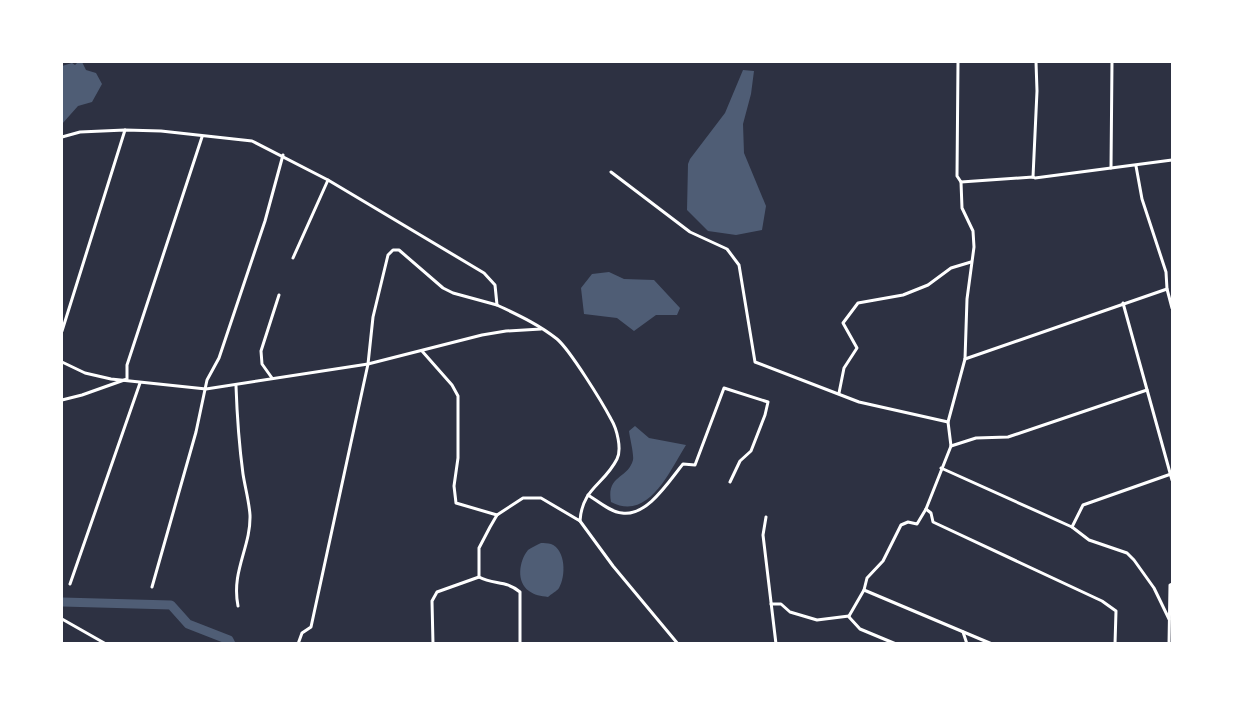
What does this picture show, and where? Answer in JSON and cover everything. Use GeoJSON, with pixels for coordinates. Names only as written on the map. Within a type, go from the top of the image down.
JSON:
{"type":"FeatureCollection","features":[{"type":"Feature","properties":{"kind":"street"},"geometry":{"type":"LineString","coordinates":[[849,616],[864,590],[867,578],[883,561],[901,525],[908,522],[917,524],[926,509],[951,446],[948,422],[965,359],[967,299],[974,248],[973,231],[962,208],[961,182],[957,176],[958,62]]}},
{"type":"Feature","properties":{"kind":"street"},"geometry":{"type":"LineString","coordinates":[[1033,177],[1036,62]]}},
{"type":"Feature","properties":{"kind":"street"},"geometry":{"type":"LineString","coordinates":[[1111,168],[1112,62]]}},
{"type":"Feature","properties":{"kind":"street"},"geometry":{"type":"LineString","coordinates":[[62,331],[125,130]]}},
{"type":"Feature","properties":{"kind":"street"},"geometry":{"type":"LineString","coordinates":[[62,137],[80,132],[125,130],[161,131],[252,141],[328,180],[484,273],[495,285],[496,305]]}},
{"type":"Feature","properties":{"kind":"street"},"geometry":{"type":"LineString","coordinates":[[127,379],[127,366],[202,137]]}},
{"type":"Feature","properties":{"kind":"street"},"geometry":{"type":"LineString","coordinates":[[152,587],[196,432],[207,380],[219,358],[265,221],[283,155]]}},
{"type":"Feature","properties":{"kind":"street"},"geometry":{"type":"LineString","coordinates":[[961,182],[1035,178],[1173,160]]}},
{"type":"Feature","properties":{"kind":"street"},"geometry":{"type":"LineString","coordinates":[[1136,166],[1142,199],[1166,272],[1167,289],[1173,308]]}},
{"type":"Feature","properties":{"kind":"street"},"geometry":{"type":"LineString","coordinates":[[611,172],[690,232],[727,249],[739,265],[755,363],[859,402],[948,422]]}},
{"type":"Feature","properties":{"kind":"street"},"geometry":{"type":"LineString","coordinates":[[293,258],[328,180]]}},
{"type":"Feature","properties":{"kind":"street"},"geometry":{"type":"LineString","coordinates":[[298,644],[302,633],[310,627],[368,364],[373,317],[388,255],[393,250],[399,250],[443,288],[496,305],[535,322],[559,340],[571,357],[612,421],[618,440],[618,458],[588,495],[581,507],[580,521]]}},
{"type":"Feature","properties":{"kind":"street"},"geometry":{"type":"LineString","coordinates":[[839,393],[844,368],[857,348],[843,323],[858,303],[903,295],[928,285],[951,268],[971,262]]}},
{"type":"Feature","properties":{"kind":"street"},"geometry":{"type":"LineString","coordinates":[[965,359],[1167,289]]}},
{"type":"Feature","properties":{"kind":"street"},"geometry":{"type":"LineString","coordinates":[[272,378],[262,364],[261,351],[279,295]]}},
{"type":"Feature","properties":{"kind":"street"},"geometry":{"type":"LineString","coordinates":[[1123,303],[1173,480]]}},
{"type":"Feature","properties":{"kind":"street"},"geometry":{"type":"LineString","coordinates":[[62,362],[85,373],[111,379],[206,389],[368,364],[506,331],[542,329]]}},
{"type":"Feature","properties":{"kind":"street"},"geometry":{"type":"LineString","coordinates":[[422,350],[452,385],[458,396],[458,458],[454,486],[456,503],[497,515]]}},
{"type":"Feature","properties":{"kind":"street"},"geometry":{"type":"LineString","coordinates":[[62,400],[127,379]]}},
{"type":"Feature","properties":{"kind":"street"},"geometry":{"type":"LineString","coordinates":[[70,584],[140,383]]}},
{"type":"Feature","properties":{"kind":"street"},"geometry":{"type":"LineString","coordinates":[[236,385],[237,432],[250,516],[235,590],[238,606]]}},
{"type":"Feature","properties":{"kind":"street"},"geometry":{"type":"LineString","coordinates":[[588,495],[622,514],[637,511],[651,503],[683,464],[695,465],[724,388],[768,402],[751,451],[740,461],[730,482]]}},
{"type":"Feature","properties":{"kind":"street"},"geometry":{"type":"LineString","coordinates":[[951,446],[976,438],[1008,437],[1147,390]]}},
{"type":"Feature","properties":{"kind":"street"},"geometry":{"type":"LineString","coordinates":[[941,468],[1072,527],[1089,540],[1127,553],[1154,588],[1170,619]]}},
{"type":"Feature","properties":{"kind":"street"},"geometry":{"type":"LineString","coordinates":[[1072,527],[1083,505],[1171,474]]}},
{"type":"Feature","properties":{"kind":"street"},"geometry":{"type":"LineString","coordinates":[[479,577],[478,548],[497,515],[524,498],[541,498],[580,521],[613,566],[678,644]]}},
{"type":"Feature","properties":{"kind":"street"},"geometry":{"type":"LineString","coordinates":[[926,509],[931,513],[933,522],[1102,601],[1116,611],[1115,644]]}},
{"type":"Feature","properties":{"kind":"street"},"geometry":{"type":"LineString","coordinates":[[766,517],[763,535],[776,644]]}},
{"type":"Feature","properties":{"kind":"street"},"geometry":{"type":"LineString","coordinates":[[433,644],[432,601],[437,592],[479,577],[488,582],[509,584],[520,592],[520,644]]}},
{"type":"Feature","properties":{"kind":"street"},"geometry":{"type":"LineString","coordinates":[[1169,644],[1171,585]]}},
{"type":"Feature","properties":{"kind":"street"},"geometry":{"type":"LineString","coordinates":[[864,590],[992,644]]}},
{"type":"Feature","properties":{"kind":"street"},"geometry":{"type":"LineString","coordinates":[[771,604],[781,604],[790,612],[817,620],[849,616]]}},
{"type":"Feature","properties":{"kind":"street"},"geometry":{"type":"LineString","coordinates":[[849,616],[860,628],[896,644]]}},
{"type":"Feature","properties":{"kind":"street"},"geometry":{"type":"LineString","coordinates":[[62,619],[106,644]]}},
{"type":"Feature","properties":{"kind":"street"},"geometry":{"type":"LineString","coordinates":[[963,632],[968,644]]}},
{"type":"Feature","properties":{"kind":"water"},"geometry":{"type":"Polygon","coordinates":[[[82,62],[86,70],[96,73],[102,84],[92,102],[78,106],[62,124],[62,66],[72,63],[75,65],[82,62]]]}},
{"type":"Feature","properties":{"kind":"water"},"geometry":{"type":"Polygon","coordinates":[[[743,70],[754,71],[743,124],[744,153],[766,206],[762,230],[736,235],[708,231],[687,210],[688,164],[725,113],[743,70]]]}},
{"type":"Feature","properties":{"kind":"water"},"geometry":{"type":"Polygon","coordinates":[[[609,272],[624,279],[654,280],[680,308],[677,315],[656,315],[634,331],[617,318],[584,314],[581,288],[592,274],[609,272]]]}},
{"type":"Feature","properties":{"kind":"water"},"geometry":{"type":"Polygon","coordinates":[[[635,426],[649,438],[686,445],[657,490],[636,505],[624,506],[611,502],[610,493],[614,482],[627,471],[633,460],[629,431],[635,426]]]}},
{"type":"Feature","properties":{"kind":"water"},"geometry":{"type":"Polygon","coordinates":[[[541,543],[556,547],[562,557],[564,570],[559,588],[548,597],[529,591],[522,582],[520,571],[528,550],[541,543]]]}},
{"type":"Feature","properties":{"kind":"waterway"},"geometry":{"type":"LineString","coordinates":[[62,602],[171,605],[188,624],[229,640],[231,644]]}}]}
